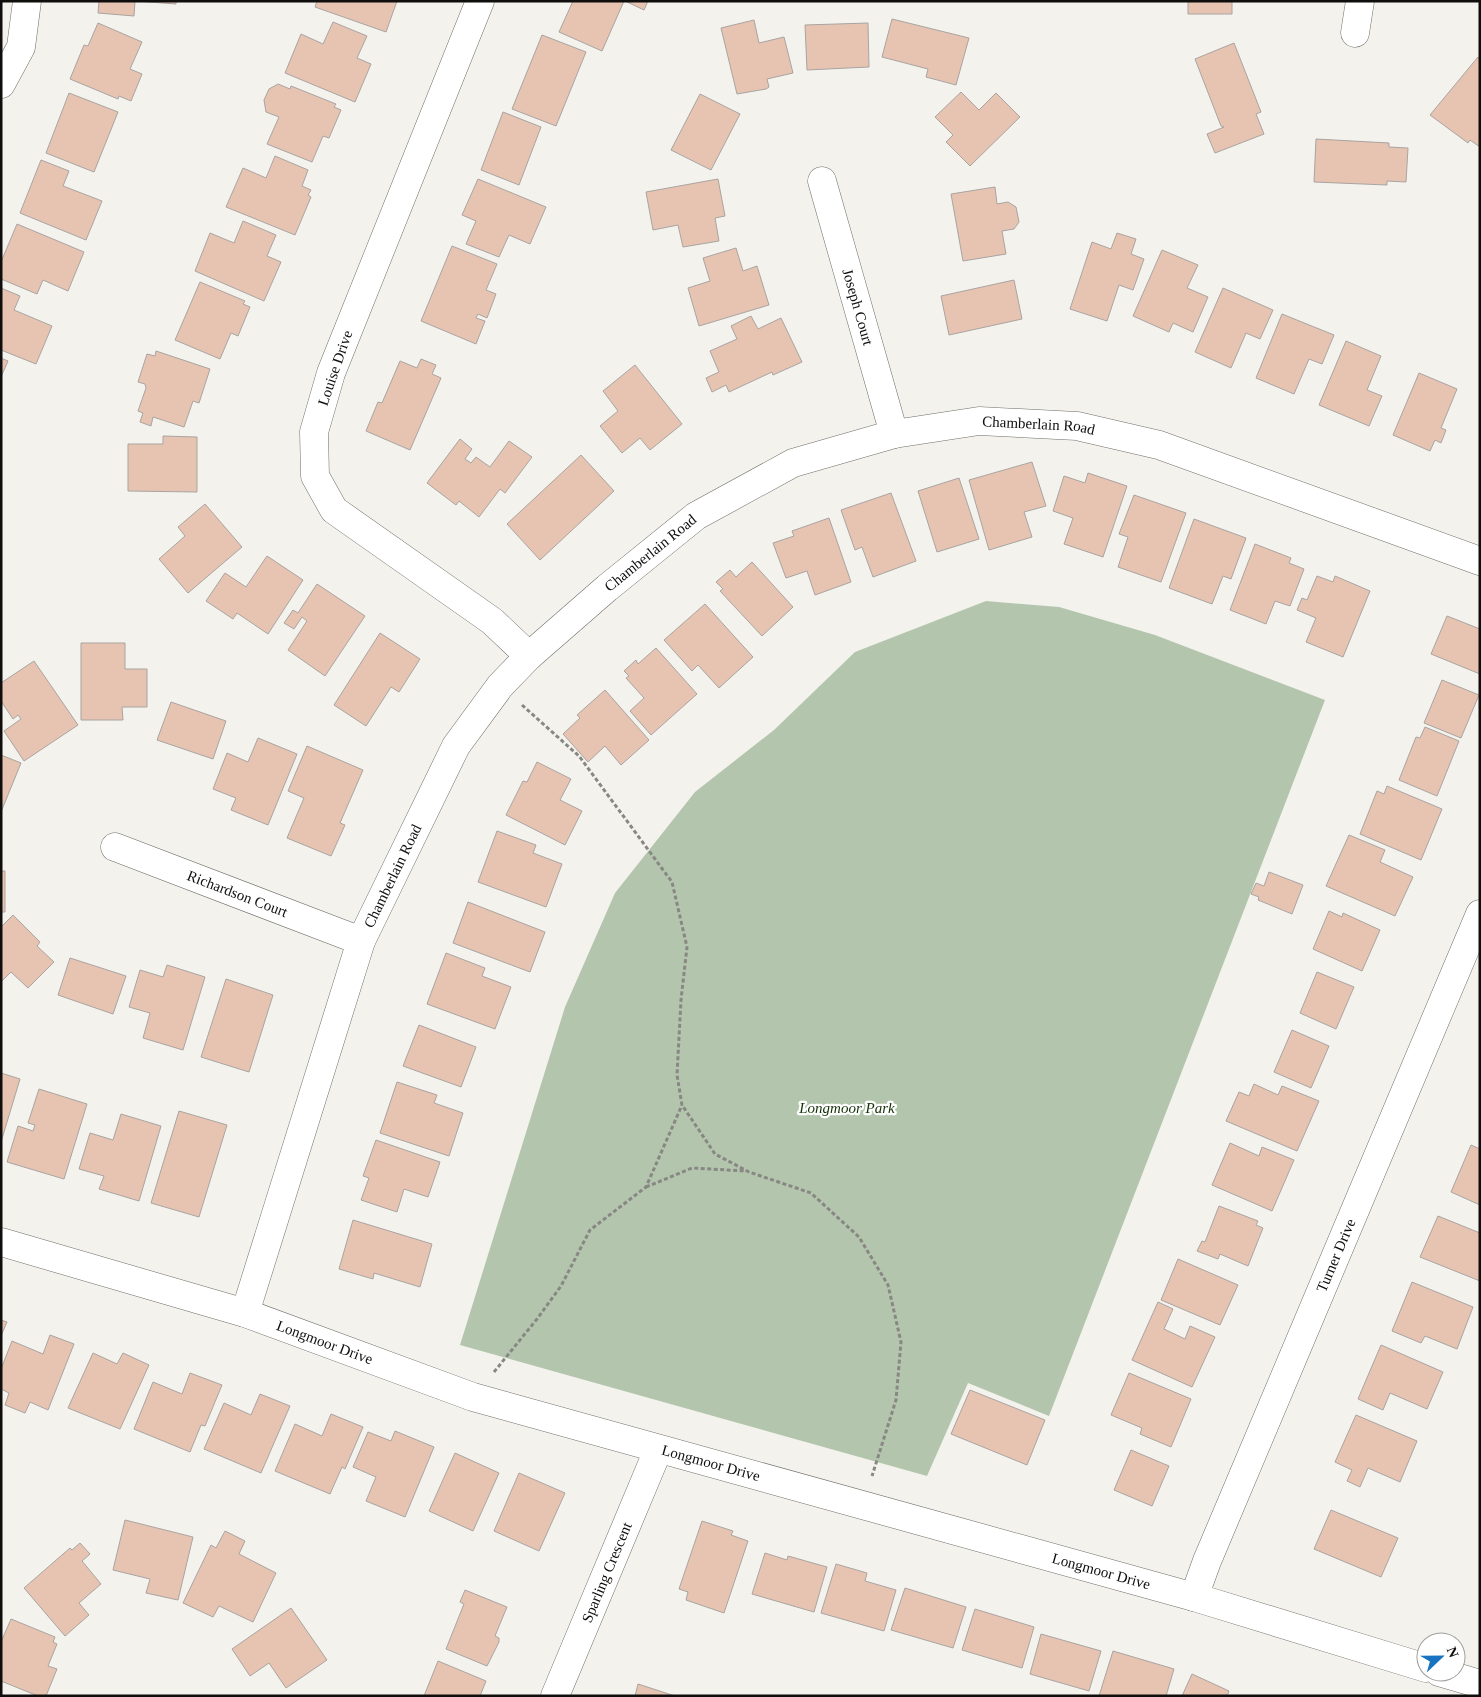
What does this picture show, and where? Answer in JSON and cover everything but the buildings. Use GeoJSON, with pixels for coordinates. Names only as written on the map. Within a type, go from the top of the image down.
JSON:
{"type":"FeatureCollection","features":[{"type":"Feature","properties":{"kind":"street"},"geometry":{"type":"LineString","coordinates":[[1,84],[21,48],[27,1]]}},
{"type":"Feature","properties":{"kind":"street","name":"Louise Drive"},"geometry":{"type":"LineString","coordinates":[[480,1],[331,373],[314,432],[315,476],[334,510],[492,621],[529,656]]}},
{"type":"Feature","properties":{"kind":"street"},"geometry":{"type":"LineString","coordinates":[[1356,33],[1360,1]]}},
{"type":"Feature","properties":{"kind":"street","name":"Joseph Court"},"geometry":{"type":"LineString","coordinates":[[822,181],[894,434]]}},
{"type":"Feature","properties":{"kind":"street","name":"Chamberlain Road"},"geometry":{"type":"LineString","coordinates":[[245,1313],[361,941],[456,746],[500,686],[529,656],[607,588],[696,516],[793,463],[894,434],[979,421],[1077,426],[1159,445],[1480,561]]}},
{"type":"Feature","properties":{"kind":"street","name":"Richardson Court"},"geometry":{"type":"LineString","coordinates":[[115,848],[361,941]]}},
{"type":"Feature","properties":{"kind":"street","name":"Turner Drive"},"geometry":{"type":"LineString","coordinates":[[1194,1597],[1480,914]]}},
{"type":"Feature","properties":{"kind":"street","name":"Longmoor Drive"},"geometry":{"type":"LineString","coordinates":[[1,1242],[245,1313],[473,1398],[1194,1597],[1416,1665]]}},
{"type":"Feature","properties":{"kind":"street","name":"Sparling Crescent"},"geometry":{"type":"LineString","coordinates":[[555,1696],[658,1450]]}},
{"type":"Feature","properties":{"kind":"street"},"geometry":{"type":"LineString","coordinates":[[1466,1680],[1480,1684]]}},
{"type":"Feature","properties":{"kind":"path"},"geometry":{"type":"LineString","coordinates":[[500,686],[579,756],[672,882],[686,947],[681,1000],[678,1075],[682,1105],[715,1154],[749,1172],[811,1193],[859,1237],[888,1285],[901,1342],[896,1400],[863,1505]]}},
{"type":"Feature","properties":{"kind":"path"},"geometry":{"type":"LineString","coordinates":[[646,1187],[682,1105]]}},
{"type":"Feature","properties":{"kind":"path"},"geometry":{"type":"LineString","coordinates":[[473,1398],[537,1319],[561,1286],[590,1230],[646,1187],[692,1168],[749,1172]]}},
{"type":"Feature","properties":{"kind":"green space","name":"Longmoor Park"},"geometry":{"type":"Polygon","coordinates":[[[986,601],[1059,607],[1155,635],[1325,700],[1049,1416],[968,1383],[927,1476],[460,1345],[565,1007],[615,893],[695,792],[774,730],[855,652],[986,601]]]}}]}
